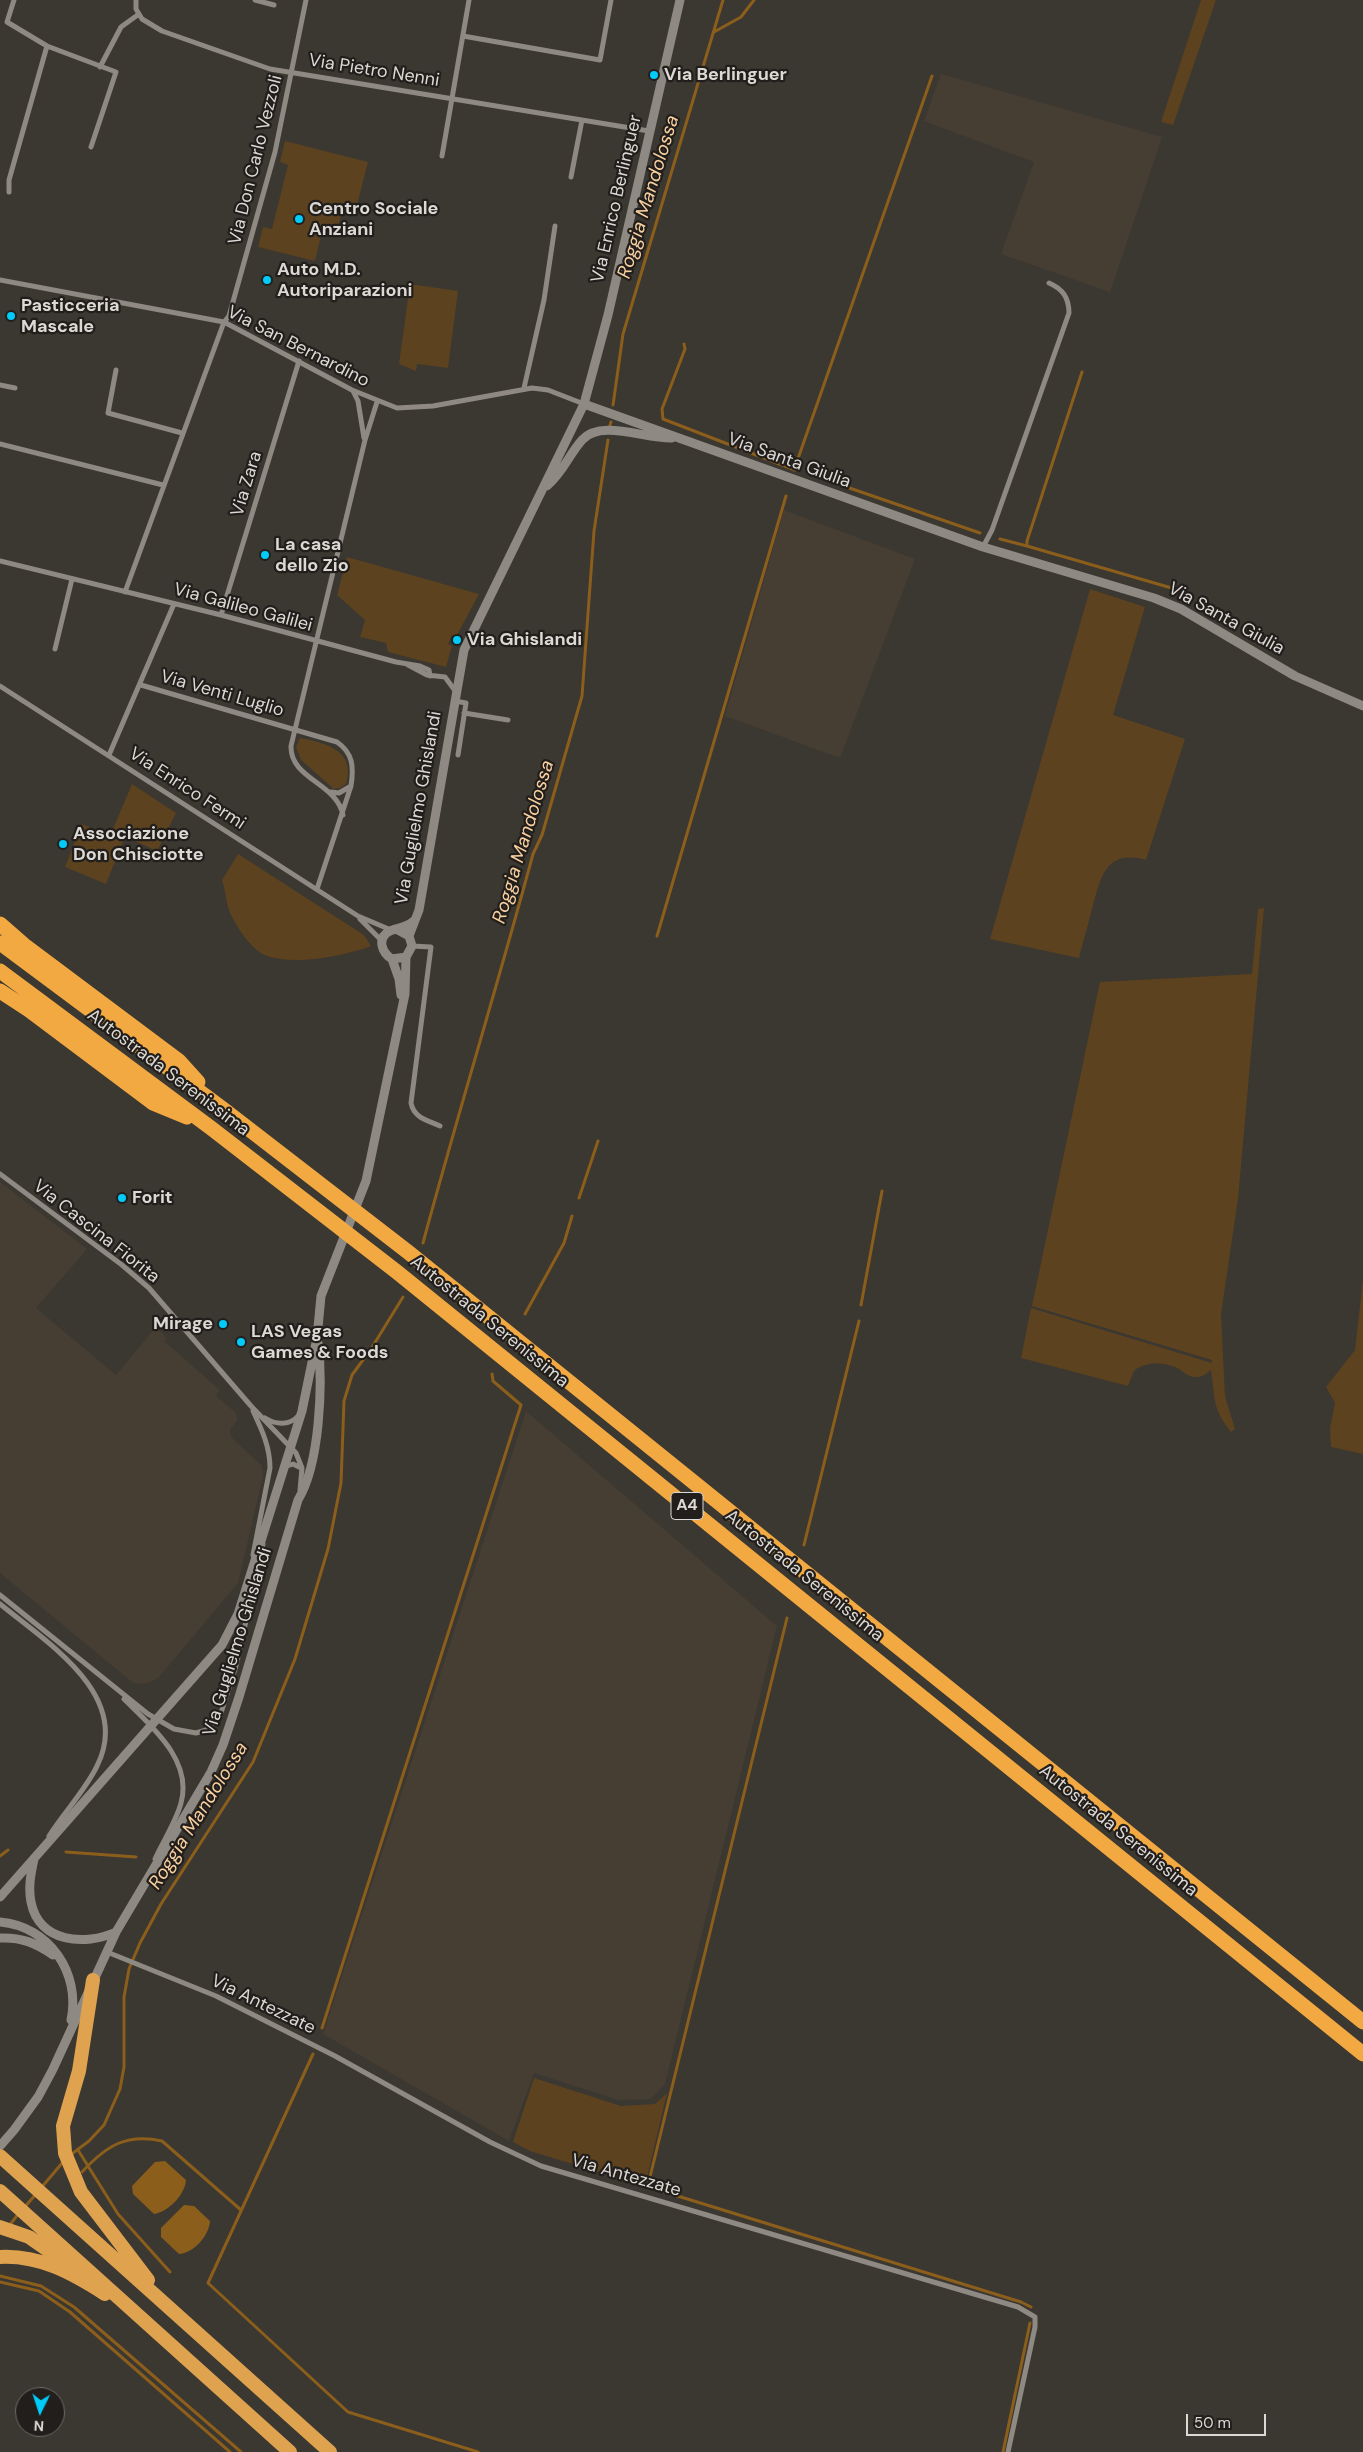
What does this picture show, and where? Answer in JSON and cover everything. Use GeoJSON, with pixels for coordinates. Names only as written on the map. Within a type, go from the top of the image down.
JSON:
{"type":"FeatureCollection","features":[{"type":"Feature","properties":{"kind":"highway"},"geometry":{"type":"LineString","coordinates":[[0,924],[24,945],[179,1061],[222,1109]]}},
{"type":"Feature","properties":{"kind":"highway","name":"Autostrada Serenissima"},"geometry":{"type":"LineString","coordinates":[[0,943],[222,1109],[408,1252],[1363,2022]]}},
{"type":"Feature","properties":{"kind":"highway","name":"Autostrada Serenissima"},"geometry":{"type":"LineString","coordinates":[[0,971],[211,1128],[412,1284],[1363,2054]]}},
{"type":"Feature","properties":{"kind":"highway"},"geometry":{"type":"LineString","coordinates":[[0,991],[29,1010],[153,1103],[211,1128]]}},
{"type":"Feature","properties":{"kind":"highway"},"geometry":{"type":"LineString","coordinates":[[93,1980],[79,2071],[63,2126],[65,2153],[81,2192],[164,2303]]}},
{"type":"Feature","properties":{"kind":"highway"},"geometry":{"type":"LineString","coordinates":[[0,2156],[330,2452]]}},
{"type":"Feature","properties":{"kind":"highway"},"geometry":{"type":"LineString","coordinates":[[0,2191],[290,2452]]}},
{"type":"Feature","properties":{"kind":"highway"},"geometry":{"type":"LineString","coordinates":[[6,2229],[43,2245],[135,2312]]}},
{"type":"Feature","properties":{"kind":"highway"},"geometry":{"type":"LineString","coordinates":[[0,2257],[22,2257],[52,2265],[77,2277],[135,2312]]}},
{"type":"Feature","properties":{"kind":"street"},"geometry":{"type":"LineString","coordinates":[[14,0],[7,22],[47,46],[116,72],[91,146]]}},
{"type":"Feature","properties":{"kind":"street"},"geometry":{"type":"LineString","coordinates":[[100,66],[121,27],[139,14],[136,0]]}},
{"type":"Feature","properties":{"kind":"street"},"geometry":{"type":"LineString","coordinates":[[256,0],[274,5]]}},
{"type":"Feature","properties":{"kind":"street","name":"Via Don Carlo Vezzoli"},"geometry":{"type":"LineString","coordinates":[[125,592],[182,433],[224,322],[229,316],[275,152],[306,0]]}},
{"type":"Feature","properties":{"kind":"street"},"geometry":{"type":"LineString","coordinates":[[452,98],[469,0]]}},
{"type":"Feature","properties":{"kind":"street"},"geometry":{"type":"LineString","coordinates":[[463,36],[600,60],[611,0]]}},
{"type":"Feature","properties":{"kind":"street","name":"Via Enrico Berlinguer"},"geometry":{"type":"LineString","coordinates":[[584,404],[608,315],[680,0]]}},
{"type":"Feature","properties":{"kind":"street","name":"Via Pietro Nenni"},"geometry":{"type":"LineString","coordinates":[[139,14],[148,23],[162,32],[270,69],[649,130]]}},
{"type":"Feature","properties":{"kind":"street"},"geometry":{"type":"LineString","coordinates":[[9,192],[9,180],[47,46]]}},
{"type":"Feature","properties":{"kind":"street","name":"Via Pietro Nenni"},"geometry":{"type":"LineString","coordinates":[[442,156],[452,98]]}},
{"type":"Feature","properties":{"kind":"street"},"geometry":{"type":"LineString","coordinates":[[571,177],[582,120]]}},
{"type":"Feature","properties":{"kind":"street"},"geometry":{"type":"LineString","coordinates":[[524,388],[544,300],[555,226]]}},
{"type":"Feature","properties":{"kind":"street","name":"Via San Bernardino"},"geometry":{"type":"LineString","coordinates":[[0,280],[224,322],[352,390],[377,402],[397,408],[417,408],[524,388],[548,390],[584,404]]}},
{"type":"Feature","properties":{"kind":"street"},"geometry":{"type":"LineString","coordinates":[[983,547],[992,530],[1069,313],[1068,299],[1065,293],[1049,283]]}},
{"type":"Feature","properties":{"kind":"street","name":"Via Zara"},"geometry":{"type":"LineString","coordinates":[[221,615],[299,361]]}},
{"type":"Feature","properties":{"kind":"street"},"geometry":{"type":"LineString","coordinates":[[116,370],[108,413],[182,433]]}},
{"type":"Feature","properties":{"kind":"street"},"geometry":{"type":"LineString","coordinates":[[0,384],[15,388]]}},
{"type":"Feature","properties":{"kind":"street"},"geometry":{"type":"LineString","coordinates":[[352,390],[358,401],[365,440]]}},
{"type":"Feature","properties":{"kind":"street"},"geometry":{"type":"LineString","coordinates":[[342,815],[338,801],[331,792],[295,765],[291,756],[315,641],[365,440],[377,402]]}},
{"type":"Feature","properties":{"kind":"street","name":"Via Santa Giulia"},"geometry":{"type":"LineString","coordinates":[[584,404],[983,547],[1154,598],[1181,609],[1295,676],[1363,706]]}},
{"type":"Feature","properties":{"kind":"street","name":"Via Guglielmo Ghislandi"},"geometry":{"type":"LineString","coordinates":[[395,930],[409,936],[420,901],[464,650],[472,630],[584,404]]}},
{"type":"Feature","properties":{"kind":"street","name":"Via Guglielmo Ghislandi"},"geometry":{"type":"LineString","coordinates":[[543,490],[560,475],[580,443],[592,432],[608,430],[651,437],[677,438]]}},
{"type":"Feature","properties":{"kind":"street"},"geometry":{"type":"LineString","coordinates":[[0,444],[163,485]]}},
{"type":"Feature","properties":{"kind":"street","name":"Via Galileo Galilei"},"geometry":{"type":"LineString","coordinates":[[0,561],[426,668],[430,672],[430,676],[444,677],[456,697]]}},
{"type":"Feature","properties":{"kind":"street"},"geometry":{"type":"LineString","coordinates":[[55,649],[72,579]]}},
{"type":"Feature","properties":{"kind":"street","name":"Via Venti Luglio"},"geometry":{"type":"LineString","coordinates":[[109,755],[141,685],[174,604]]}},
{"type":"Feature","properties":{"kind":"street","name":"Via Venti Luglio"},"geometry":{"type":"LineString","coordinates":[[141,685],[337,742],[346,748],[351,756],[353,772],[351,786],[317,890]]}},
{"type":"Feature","properties":{"kind":"street","name":"Via Enrico Fermi"},"geometry":{"type":"LineString","coordinates":[[0,686],[358,916],[395,930]]}},
{"type":"Feature","properties":{"kind":"street","name":"Via Guglielmo Ghislandi"},"geometry":{"type":"LineString","coordinates":[[456,697],[466,703],[458,755]]}},
{"type":"Feature","properties":{"kind":"street","name":"Via Guglielmo Ghislandi"},"geometry":{"type":"LineString","coordinates":[[464,713],[508,720]]}},
{"type":"Feature","properties":{"kind":"street"},"geometry":{"type":"LineString","coordinates":[[331,792],[339,793],[351,786]]}},
{"type":"Feature","properties":{"kind":"street","name":"Via Enrico Fermi"},"geometry":{"type":"LineString","coordinates":[[358,916],[382,941]]}},
{"type":"Feature","properties":{"kind":"street","name":"Via Guglielmo Ghislandi"},"geometry":{"type":"LineString","coordinates":[[401,1010],[399,979],[392,959],[382,949],[382,941],[385,934],[409,925],[415,920]]}},
{"type":"Feature","properties":{"kind":"street"},"geometry":{"type":"LineString","coordinates":[[409,936],[412,946],[431,947],[411,1102],[413,1112],[440,1126]]}},
{"type":"Feature","properties":{"kind":"street","name":"Via Guglielmo Ghislandi"},"geometry":{"type":"LineString","coordinates":[[0,1897],[222,1645],[234,1623],[264,1536],[289,1446],[302,1412],[317,1338],[321,1296],[366,1181],[401,1010],[406,980],[406,957],[412,946]]}},
{"type":"Feature","properties":{"kind":"street"},"geometry":{"type":"LineString","coordinates":[[392,959],[406,957]]}},
{"type":"Feature","properties":{"kind":"street","name":"Via Cascina Fiorita"},"geometry":{"type":"LineString","coordinates":[[0,1174],[122,1265],[149,1288],[250,1406]]}},
{"type":"Feature","properties":{"kind":"street","name":"Via Guglielmo Ghislandi"},"geometry":{"type":"LineString","coordinates":[[0,2146],[38,2097],[116,1932],[201,1793],[223,1746],[298,1500],[308,1478],[316,1438],[320,1357],[317,1338]]}},
{"type":"Feature","properties":{"kind":"street"},"geometry":{"type":"LineString","coordinates":[[250,1406],[266,1419],[282,1423],[293,1421],[302,1412]]}},
{"type":"Feature","properties":{"kind":"street"},"geometry":{"type":"LineString","coordinates":[[250,1406],[296,1453],[302,1468],[298,1500]]}},
{"type":"Feature","properties":{"kind":"street"},"geometry":{"type":"LineString","coordinates":[[244,1597],[270,1468],[270,1455],[266,1440],[250,1406]]}},
{"type":"Feature","properties":{"kind":"street"},"geometry":{"type":"LineString","coordinates":[[284,1467],[293,1464],[302,1468]]}},
{"type":"Feature","properties":{"kind":"street"},"geometry":{"type":"LineString","coordinates":[[0,1595],[148,1714],[174,1729],[196,1732],[206,1730],[216,1722],[224,1706],[236,1666],[262,1555],[264,1536]]}},
{"type":"Feature","properties":{"kind":"street"},"geometry":{"type":"LineString","coordinates":[[0,1604],[85,1678],[99,1702],[104,1722],[104,1743],[98,1765],[38,1853],[30,1879],[31,1902],[34,1912],[45,1927],[62,1938],[74,1941],[97,1940],[116,1932]]}},
{"type":"Feature","properties":{"kind":"street"},"geometry":{"type":"LineString","coordinates":[[109,1684],[164,1742],[178,1764],[183,1781],[183,1795],[178,1811],[143,1890]]}},
{"type":"Feature","properties":{"kind":"street","name":"Via Guglielmo Ghislandi"},"geometry":{"type":"LineString","coordinates":[[0,1922],[21,1926],[46,1942],[57,1952],[66,1967],[74,1991],[74,2006],[68,2037]]}},
{"type":"Feature","properties":{"kind":"street"},"geometry":{"type":"LineString","coordinates":[[0,1938],[24,1939],[40,1946],[66,1967]]}},
{"type":"Feature","properties":{"kind":"street","name":"Via Antezzate"},"geometry":{"type":"LineString","coordinates":[[107,1952],[216,1996],[335,2056],[490,2142],[541,2166],[1018,2307],[1034,2317],[1035,2327],[1008,2452]]}},
{"type":"Feature","properties":{"kind":"shaded area"},"geometry":{"type":"Polygon","coordinates":[[[1201,0],[1216,0],[1173,125],[1161,122],[1201,0]]]}},
{"type":"Feature","properties":{"kind":"shaded area"},"geometry":{"type":"Polygon","coordinates":[[[941,74],[1162,137],[1110,292],[1001,254],[1034,162],[924,121],[941,74]]]}},
{"type":"Feature","properties":{"kind":"shaded area"},"geometry":{"type":"Polygon","coordinates":[[[285,141],[368,162],[357,205],[344,203],[336,235],[322,232],[315,261],[258,247],[263,227],[272,229],[288,165],[280,162],[285,141]]]}},
{"type":"Feature","properties":{"kind":"shaded area"},"geometry":{"type":"Polygon","coordinates":[[[410,284],[458,291],[448,368],[417,364],[416,371],[399,364],[410,284]]]}},
{"type":"Feature","properties":{"kind":"shaded area"},"geometry":{"type":"Polygon","coordinates":[[[784,510],[915,559],[840,758],[725,716],[784,510]]]}},
{"type":"Feature","properties":{"kind":"shaded area"},"geometry":{"type":"Polygon","coordinates":[[[347,557],[479,594],[456,637],[452,635],[448,644],[452,646],[446,667],[388,652],[386,643],[360,637],[365,620],[337,595],[347,557]]]}},
{"type":"Feature","properties":{"kind":"shaded area"},"geometry":{"type":"Polygon","coordinates":[[[1090,589],[1145,607],[1113,715],[1185,739],[1146,860],[1122,859],[1113,862],[1107,868],[1098,886],[1079,958],[990,939],[1090,589]]]}},
{"type":"Feature","properties":{"kind":"shaded area"},"geometry":{"type":"Polygon","coordinates":[[[300,738],[329,746],[343,756],[347,764],[348,773],[346,784],[334,789],[301,760],[296,747],[300,738]]]}},
{"type":"Feature","properties":{"kind":"shaded area"},"geometry":{"type":"Polygon","coordinates":[[[132,784],[176,813],[157,851],[112,831],[132,784]]]}},
{"type":"Feature","properties":{"kind":"shaded area"},"geometry":{"type":"Polygon","coordinates":[[[82,824],[123,841],[106,884],[65,867],[82,824]]]}},
{"type":"Feature","properties":{"kind":"shaded area"},"geometry":{"type":"Polygon","coordinates":[[[238,854],[364,935],[371,946],[346,954],[297,960],[268,956],[258,951],[244,936],[232,917],[228,908],[222,880],[238,854]]]}},
{"type":"Feature","properties":{"kind":"shaded area"},"geometry":{"type":"Polygon","coordinates":[[[1264,908],[1238,1199],[1221,1314],[1225,1396],[1235,1429],[1231,1432],[1217,1409],[1211,1370],[1203,1376],[1194,1377],[1168,1365],[1144,1365],[1134,1371],[1128,1386],[1021,1358],[1031,1308],[1212,1363],[1212,1360],[1032,1306],[1100,982],[1252,974],[1258,909],[1264,908]]]}},
{"type":"Feature","properties":{"kind":"shaded area"},"geometry":{"type":"Polygon","coordinates":[[[0,1182],[87,1249],[36,1308],[116,1375],[156,1327],[167,1338],[164,1341],[220,1390],[216,1396],[236,1413],[237,1421],[230,1430],[231,1437],[262,1466],[263,1476],[238,1583],[159,1677],[151,1682],[138,1684],[132,1682],[0,1573],[0,1182]]]}},
{"type":"Feature","properties":{"kind":"shaded area"},"geometry":{"type":"Polygon","coordinates":[[[1363,1279],[1363,1454],[1331,1447],[1330,1428],[1335,1403],[1326,1387],[1355,1350],[1363,1279]]]}},
{"type":"Feature","properties":{"kind":"shaded area"},"geometry":{"type":"Polygon","coordinates":[[[526,1411],[777,1626],[665,2084],[651,2099],[619,2100],[534,2073],[509,2141],[323,2034],[526,1411]]]}},
{"type":"Feature","properties":{"kind":"shaded area"},"geometry":{"type":"Polygon","coordinates":[[[534,2078],[621,2106],[655,2104],[667,2093],[645,2186],[530,2151],[513,2142],[534,2078]]]}},
{"type":"Feature","properties":{"kind":"shaded area"},"geometry":{"type":"Polygon","coordinates":[[[165,2161],[186,2180],[185,2186],[175,2202],[165,2210],[154,2214],[133,2194],[132,2186],[155,2162],[165,2161]]]}},
{"type":"Feature","properties":{"kind":"shaded area"},"geometry":{"type":"Polygon","coordinates":[[[184,2205],[194,2206],[210,2221],[207,2232],[200,2243],[190,2251],[179,2254],[161,2237],[161,2228],[184,2205]]]}},
{"type":"Feature","properties":{"kind":"waterway","name":"Roggia Mandolossa"},"geometry":{"type":"LineString","coordinates":[[613,405],[623,334],[723,0]]}},
{"type":"Feature","properties":{"kind":"waterway"},"geometry":{"type":"LineString","coordinates":[[714,32],[741,17],[754,0]]}},
{"type":"Feature","properties":{"kind":"waterway"},"geometry":{"type":"LineString","coordinates":[[794,470],[932,76]]}},
{"type":"Feature","properties":{"kind":"waterway"},"geometry":{"type":"LineString","coordinates":[[684,344],[685,349],[662,409],[663,419],[795,470]]}},
{"type":"Feature","properties":{"kind":"waterway"},"geometry":{"type":"LineString","coordinates":[[1082,372],[1027,541],[1027,546],[1175,589]]}},
{"type":"Feature","properties":{"kind":"waterway","name":"Roggia Mandolossa"},"geometry":{"type":"LineString","coordinates":[[423,1243],[533,854],[542,835],[582,696],[594,531],[608,440]]}},
{"type":"Feature","properties":{"kind":"waterway"},"geometry":{"type":"LineString","coordinates":[[835,483],[980,533]]}},
{"type":"Feature","properties":{"kind":"waterway"},"geometry":{"type":"LineString","coordinates":[[657,936],[786,496]]}},
{"type":"Feature","properties":{"kind":"waterway"},"geometry":{"type":"LineString","coordinates":[[1000,539],[1027,546]]}},
{"type":"Feature","properties":{"kind":"waterway"},"geometry":{"type":"LineString","coordinates":[[579,1198],[598,1141]]}},
{"type":"Feature","properties":{"kind":"waterway"},"geometry":{"type":"LineString","coordinates":[[861,1305],[882,1191]]}},
{"type":"Feature","properties":{"kind":"waterway"},"geometry":{"type":"LineString","coordinates":[[525,1314],[564,1243],[572,1216]]}},
{"type":"Feature","properties":{"kind":"waterway","name":"Roggia Mandolossa"},"geometry":{"type":"LineString","coordinates":[[69,2156],[89,2141],[104,2125],[120,2089],[124,2067],[124,1997],[129,1969],[140,1943],[161,1904],[253,1762],[295,1659],[328,1549],[341,1483],[344,1401],[352,1375],[371,1349],[403,1297]]}},
{"type":"Feature","properties":{"kind":"waterway"},"geometry":{"type":"LineString","coordinates":[[804,1545],[859,1321]]}},
{"type":"Feature","properties":{"kind":"waterway"},"geometry":{"type":"LineString","coordinates":[[322,2028],[521,1405],[493,1381],[492,1374]]}},
{"type":"Feature","properties":{"kind":"waterway"},"geometry":{"type":"LineString","coordinates":[[787,1618],[649,2181],[655,2189],[1021,2302],[1031,2307]]}},
{"type":"Feature","properties":{"kind":"waterway"},"geometry":{"type":"LineString","coordinates":[[0,1856],[8,1850]]}},
{"type":"Feature","properties":{"kind":"waterway"},"geometry":{"type":"LineString","coordinates":[[66,1852],[136,1857]]}},
{"type":"Feature","properties":{"kind":"waterway"},"geometry":{"type":"LineString","coordinates":[[313,2054],[208,2283],[348,2412],[478,2452]]}},
{"type":"Feature","properties":{"kind":"waterway"},"geometry":{"type":"LineString","coordinates":[[82,2172],[108,2149],[127,2140],[149,2139],[162,2141],[241,2210]]}},
{"type":"Feature","properties":{"kind":"waterway"},"geometry":{"type":"LineString","coordinates":[[78,2150],[118,2214],[170,2272]]}},
{"type":"Feature","properties":{"kind":"waterway","name":"Roggia Mandolossa"},"geometry":{"type":"LineString","coordinates":[[41,2188],[63,2162]]}},
{"type":"Feature","properties":{"kind":"waterway","name":"Roggia Mandolossa"},"geometry":{"type":"LineString","coordinates":[[23,2209],[36,2194]]}},
{"type":"Feature","properties":{"kind":"waterway","name":"Roggia Mandolossa"},"geometry":{"type":"LineString","coordinates":[[9,2226],[19,2213]]}},
{"type":"Feature","properties":{"kind":"waterway"},"geometry":{"type":"LineString","coordinates":[[0,2276],[41,2286],[74,2307],[241,2452]]}},
{"type":"Feature","properties":{"kind":"waterway"},"geometry":{"type":"LineString","coordinates":[[0,2282],[39,2291],[70,2312],[230,2452]]}},
{"type":"Feature","properties":{"kind":"waterway"},"geometry":{"type":"LineString","coordinates":[[1003,2452],[1030,2323]]}},
{"type":"Feature","properties":{"kind":"place","name":"Via Berlinguer"},"geometry":{"type":"Point","coordinates":[654,75]}},
{"type":"Feature","properties":{"kind":"place","name":"Centro Sociale Anziani"},"geometry":{"type":"Point","coordinates":[299,219]}},
{"type":"Feature","properties":{"kind":"place","name":"Auto M.D. Autoriparazioni"},"geometry":{"type":"Point","coordinates":[267,280]}},
{"type":"Feature","properties":{"kind":"place","name":"Pasticceria Mascale"},"geometry":{"type":"Point","coordinates":[11,316]}},
{"type":"Feature","properties":{"kind":"place","name":"La casa dello Zio"},"geometry":{"type":"Point","coordinates":[265,555]}},
{"type":"Feature","properties":{"kind":"place","name":"Via Ghislandi"},"geometry":{"type":"Point","coordinates":[457,640]}},
{"type":"Feature","properties":{"kind":"place","name":"Associazione Don Chisciotte"},"geometry":{"type":"Point","coordinates":[63,844]}},
{"type":"Feature","properties":{"kind":"place","name":"Forit"},"geometry":{"type":"Point","coordinates":[122,1198]}},
{"type":"Feature","properties":{"kind":"place","name":"Mirage"},"geometry":{"type":"Point","coordinates":[223,1324]}},
{"type":"Feature","properties":{"kind":"place","name":"LAS Vegas Games & Foods"},"geometry":{"type":"Point","coordinates":[241,1342]}}]}
